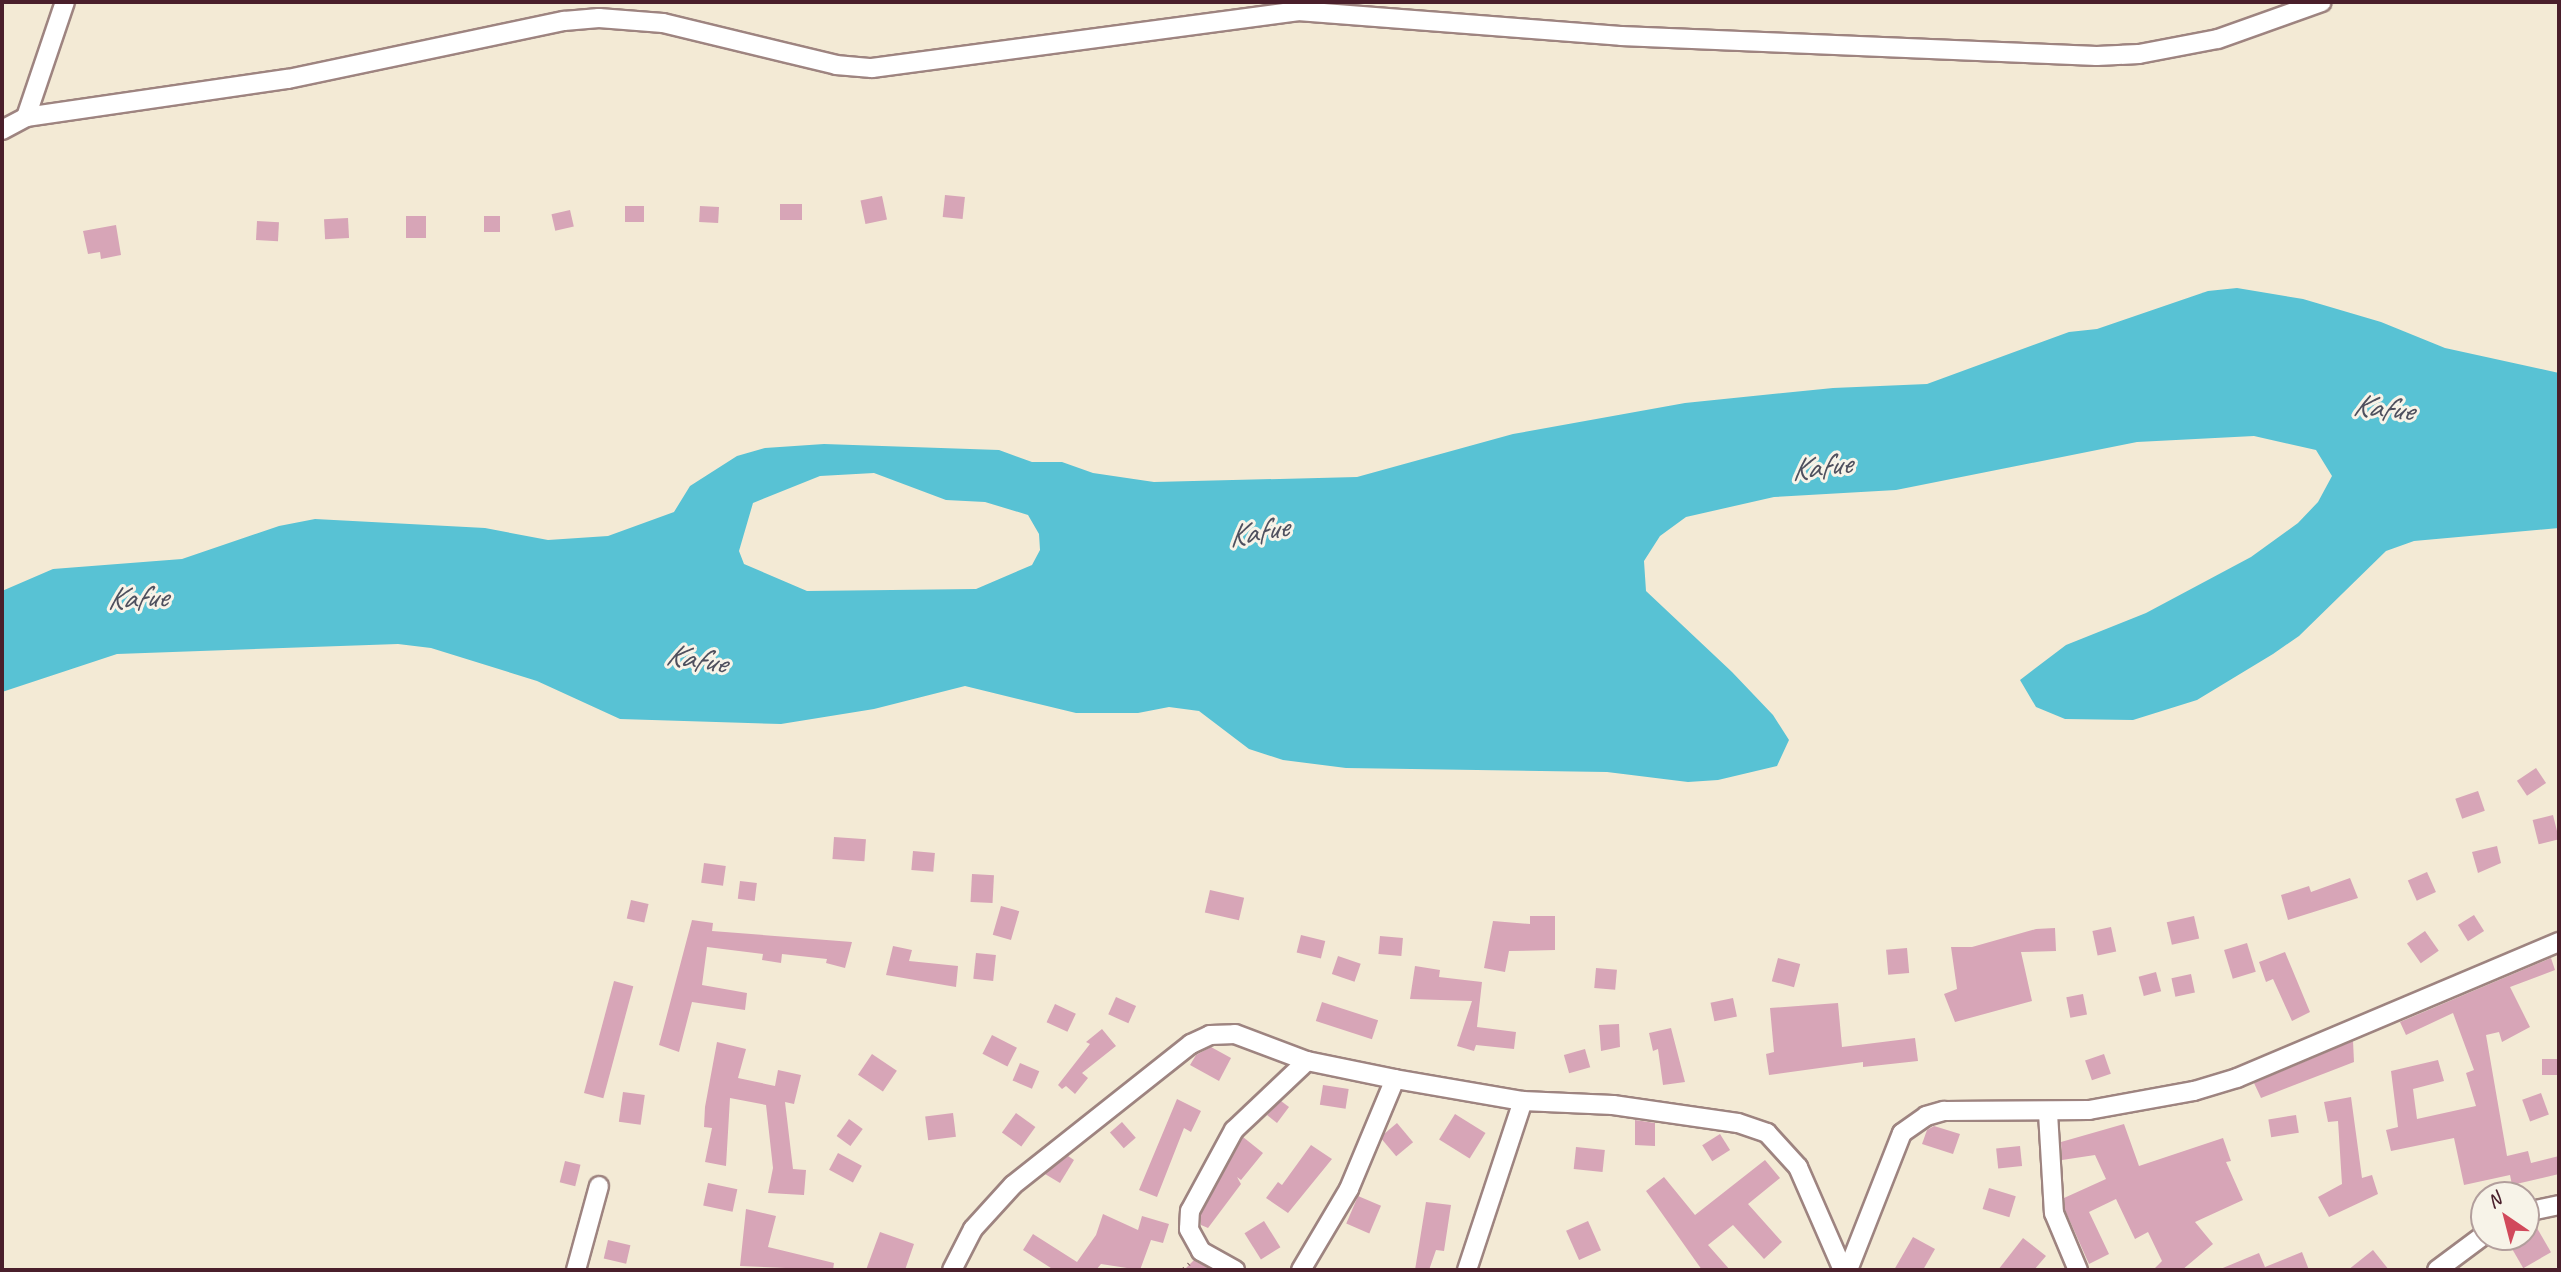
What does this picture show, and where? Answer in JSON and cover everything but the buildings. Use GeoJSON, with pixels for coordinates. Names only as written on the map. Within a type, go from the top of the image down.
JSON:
{"type":"FeatureCollection","features":[{"type":"Feature","properties":{"kind":"street"},"geometry":{"type":"LineString","coordinates":[[26,117],[65,2]]}},
{"type":"Feature","properties":{"kind":"street"},"geometry":{"type":"LineString","coordinates":[[2,130],[26,117],[288,79],[564,21],[599,18],[663,23],[836,65],[872,68],[1308,11],[1621,36],[2097,56],[2139,54],[2218,39],[2322,2]]}},
{"type":"Feature","properties":{"kind":"street"},"geometry":{"type":"LineString","coordinates":[[1848,1270],[1902,1133],[1913,1122],[1944,1111],[2048,1113],[2157,1100],[2237,1078],[2559,942]]}},
{"type":"Feature","properties":{"kind":"street"},"geometry":{"type":"LineString","coordinates":[[952,1270],[974,1229],[1013,1185],[1191,1044],[1210,1035],[1235,1034],[1307,1060],[1395,1079],[1523,1101],[1613,1105],[1738,1123],[1768,1133],[1798,1167],[1843,1270]]}},
{"type":"Feature","properties":{"kind":"street"},"geometry":{"type":"LineString","coordinates":[[1235,1270],[1201,1251],[1189,1229],[1190,1210],[1234,1130],[1307,1060]]}},
{"type":"Feature","properties":{"kind":"street"},"geometry":{"type":"LineString","coordinates":[[1301,1270],[1349,1189],[1395,1079]]}},
{"type":"Feature","properties":{"kind":"street"},"geometry":{"type":"LineString","coordinates":[[1466,1270],[1523,1101]]}},
{"type":"Feature","properties":{"kind":"street"},"geometry":{"type":"LineString","coordinates":[[2048,1113],[2054,1213],[2078,1270]]}},
{"type":"Feature","properties":{"kind":"street"},"geometry":{"type":"LineString","coordinates":[[576,1270],[599,1186]]}},
{"type":"Feature","properties":{"kind":"street"},"geometry":{"type":"LineString","coordinates":[[2540,1209],[2559,1205]]}},
{"type":"Feature","properties":{"kind":"street"},"geometry":{"type":"LineString","coordinates":[[2437,1270],[2470,1245]]}},
{"type":"Feature","properties":{"kind":"water","name":"Kafue"},"geometry":{"type":"Polygon","coordinates":[[[2237,288],[2303,299],[2381,322],[2445,348],[2559,373],[2559,528],[2414,541],[2386,551],[2299,636],[2273,654],[2197,700],[2133,720],[2065,719],[2036,707],[2020,680],[2066,645],[2146,613],[2251,557],[2298,523],[2318,502],[2332,476],[2316,450],[2254,436],[2137,442],[1896,490],[1774,497],[1686,517],[1660,536],[1644,561],[1646,591],[1732,672],[1773,715],[1789,740],[1777,766],[1718,780],[1688,782],[1607,772],[1346,768],[1283,760],[1249,749],[1199,711],[1169,707],[1138,713],[1076,713],[965,686],[874,709],[781,724],[620,719],[537,681],[431,648],[398,644],[117,654],[2,692],[2,591],[53,569],[182,559],[279,526],[315,519],[485,528],[548,540],[608,536],[674,512],[690,486],[737,456],[765,448],[824,444],[999,450],[1032,462],[1062,462],[1093,473],[1154,482],[1357,477],[1513,434],[1685,403],[1833,388],[1927,384],[2069,332],[2097,329],[2208,291],[2237,288]],[[874,473],[820,476],[753,503],[739,551],[744,564],[807,591],[976,589],[1032,565],[1040,550],[1039,534],[1028,515],[985,502],[946,500],[874,473]]]}}]}
